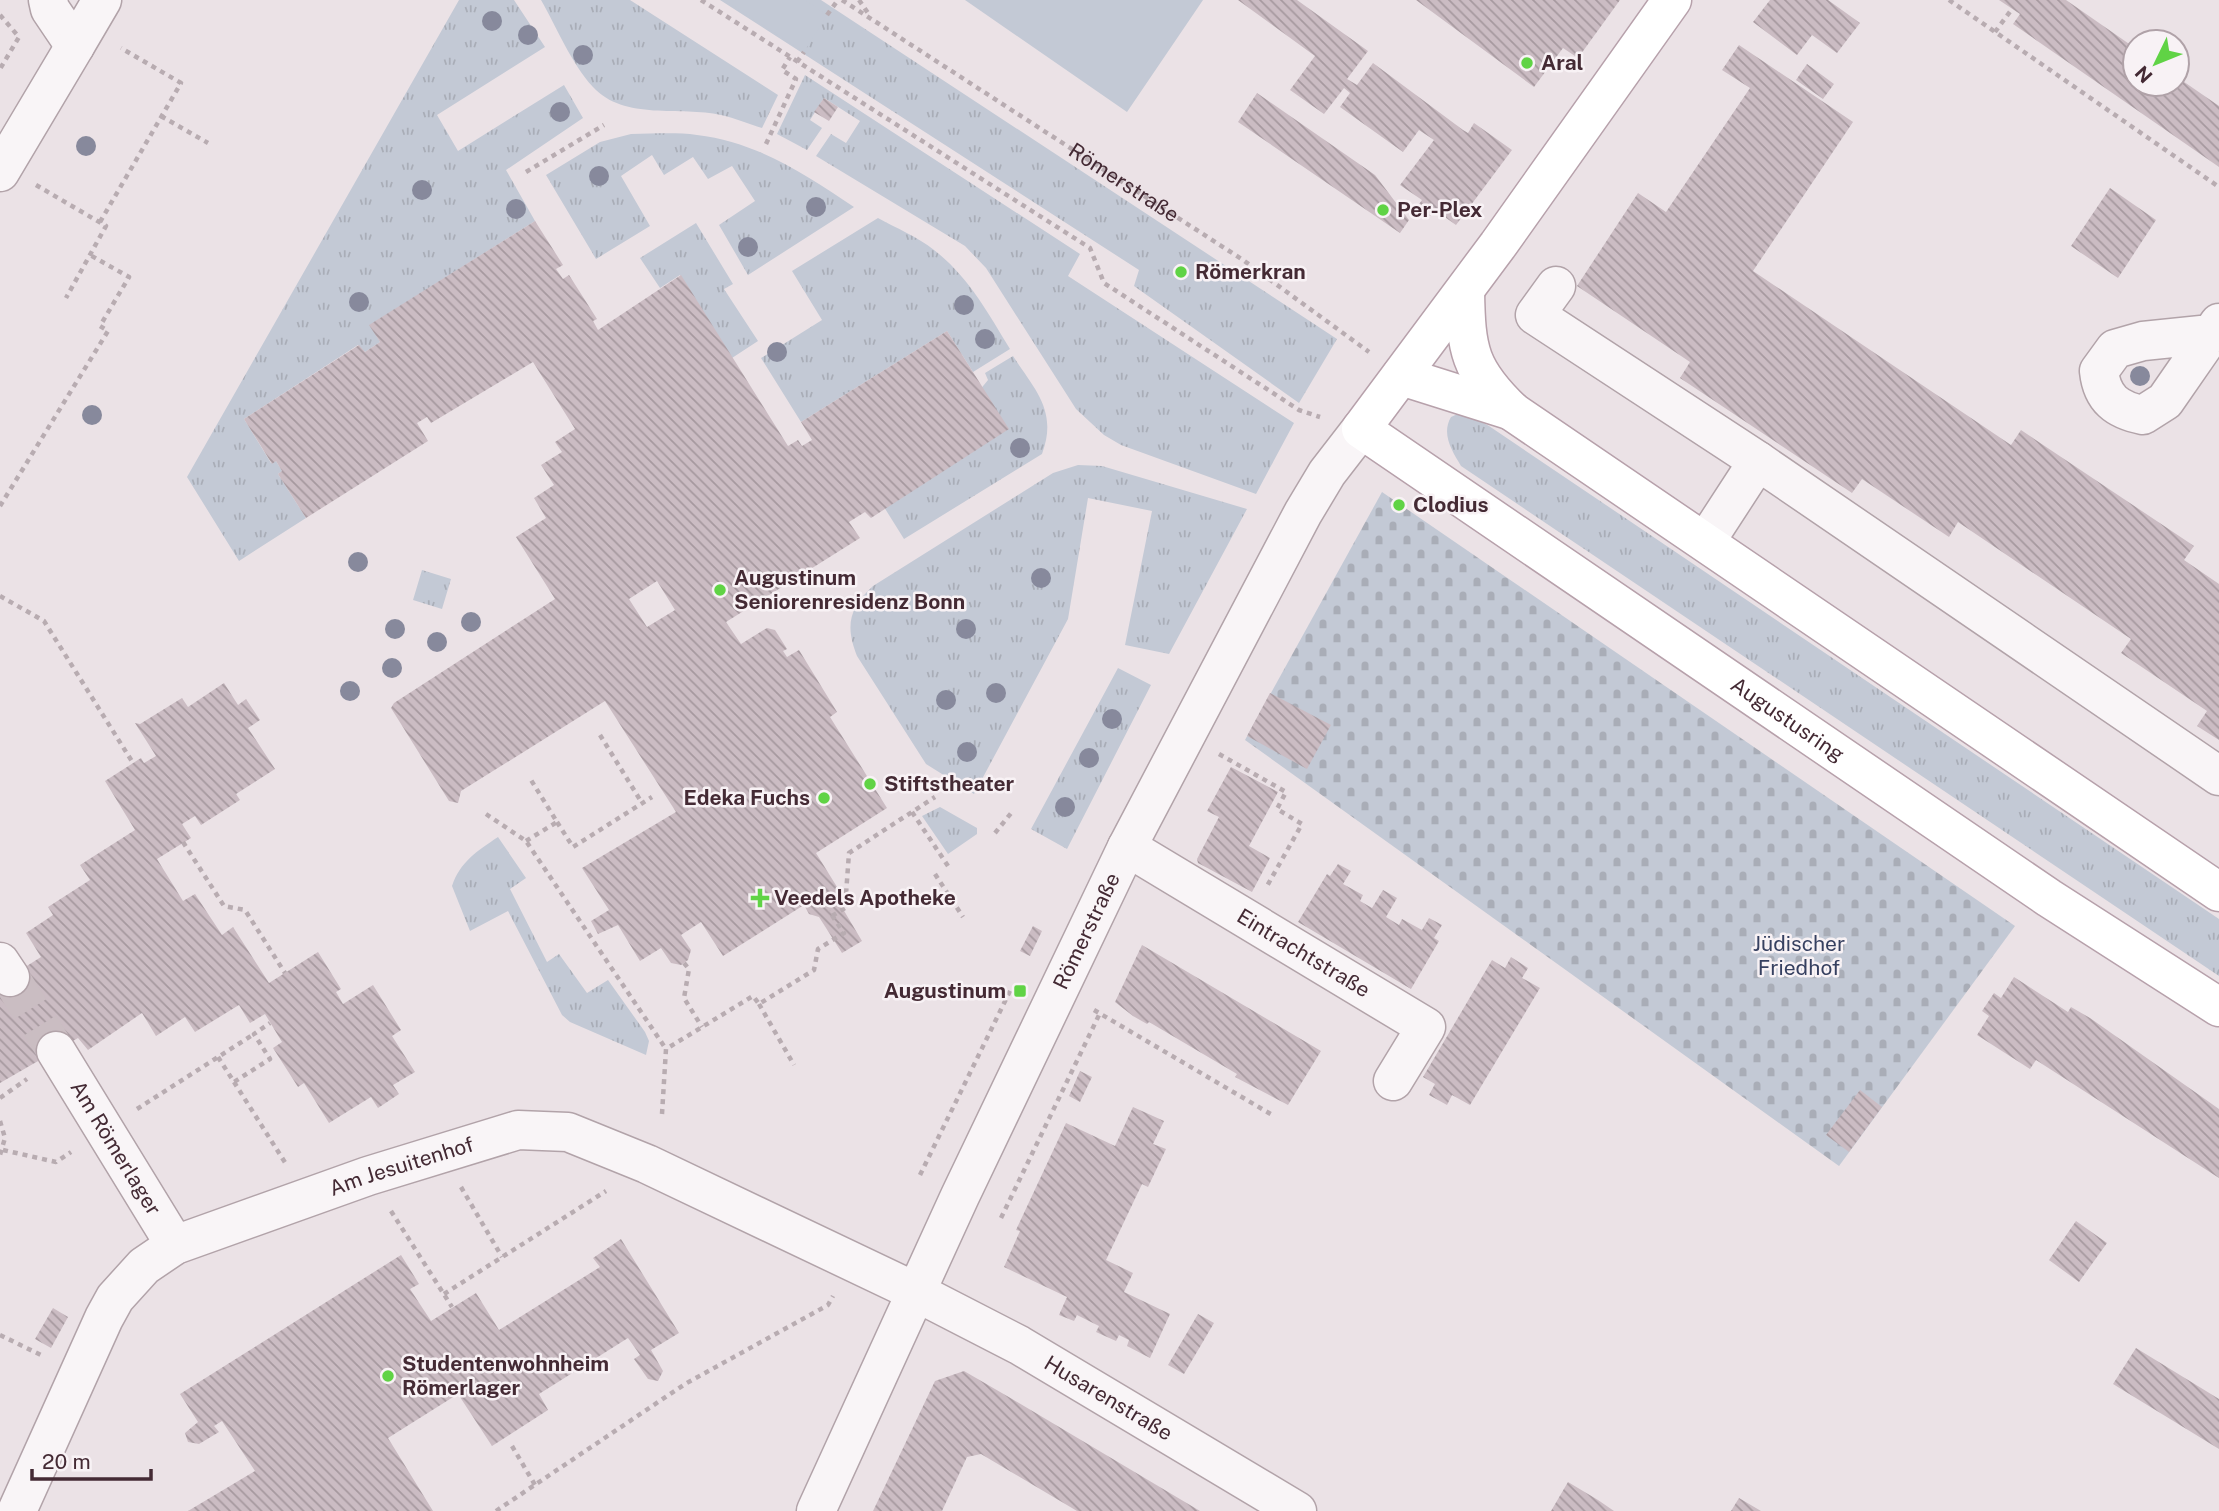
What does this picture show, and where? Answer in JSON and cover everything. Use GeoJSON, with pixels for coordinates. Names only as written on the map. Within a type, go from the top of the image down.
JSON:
{"type":"FeatureCollection","features":[{"type":"Feature","properties":{"kind":"main road","name":"Römerstraße"},"geometry":{"type":"LineString","coordinates":[[1361,429],[1465,291],[1672,0]]}},
{"type":"Feature","properties":{"kind":"main road"},"geometry":{"type":"LineString","coordinates":[[1465,291],[1468,344],[1474,366],[1489,389],[1513,412],[2219,892]]}},
{"type":"Feature","properties":{"kind":"main road"},"geometry":{"type":"LineString","coordinates":[[1401,376],[1513,412]]}},
{"type":"Feature","properties":{"kind":"main road","name":"Augustusring"},"geometry":{"type":"LineString","coordinates":[[1361,429],[2049,898],[2219,1007]]}},
{"type":"Feature","properties":{"kind":"street"},"geometry":{"type":"LineString","coordinates":[[48,0],[50,9],[75,46]]}},
{"type":"Feature","properties":{"kind":"street"},"geometry":{"type":"LineString","coordinates":[[0,172],[102,0]]}},
{"type":"Feature","properties":{"kind":"street"},"geometry":{"type":"LineString","coordinates":[[1556,286],[1535,315],[1758,461],[2219,776]]}},
{"type":"Feature","properties":{"kind":"street","name":"Römerstraße"},"geometry":{"type":"LineString","coordinates":[[816,1511],[916,1292],[1127,846],[1303,513],[1326,473],[1361,429]]}},
{"type":"Feature","properties":{"kind":"street"},"geometry":{"type":"LineString","coordinates":[[1706,541],[1758,461]]}},
{"type":"Feature","properties":{"kind":"street","name":"Eintrachtstraße"},"geometry":{"type":"LineString","coordinates":[[1127,846],[1426,1027],[1393,1081]]}},
{"type":"Feature","properties":{"kind":"street","name":"Am Römerlager"},"geometry":{"type":"LineString","coordinates":[[56,1051],[175,1245]]}},
{"type":"Feature","properties":{"kind":"street","name":"Am Jesuitenhof"},"geometry":{"type":"LineString","coordinates":[[17,1511],[110,1308],[144,1266],[175,1245],[441,1153],[518,1130],[568,1132],[647,1164],[916,1292]]}},
{"type":"Feature","properties":{"kind":"street","name":"Husarenstraße"},"geometry":{"type":"LineString","coordinates":[[916,1292],[1019,1345],[1297,1511]]}},
{"type":"Feature","properties":{"kind":"path"},"geometry":{"type":"LineString","coordinates":[[701,0],[1090,248],[1104,283],[1299,410],[1361,429]]}},
{"type":"Feature","properties":{"kind":"path"},"geometry":{"type":"LineString","coordinates":[[827,15],[840,0]]}},
{"type":"Feature","properties":{"kind":"path","name":"Römerstraße"},"geometry":{"type":"LineString","coordinates":[[840,0],[1243,260],[1401,376]]}},
{"type":"Feature","properties":{"kind":"path"},"geometry":{"type":"LineString","coordinates":[[859,0],[871,18]]}},
{"type":"Feature","properties":{"kind":"path"},"geometry":{"type":"LineString","coordinates":[[1949,0],[2219,187]]}},
{"type":"Feature","properties":{"kind":"path"},"geometry":{"type":"LineString","coordinates":[[1995,32],[2011,9]]}},
{"type":"Feature","properties":{"kind":"path"},"geometry":{"type":"LineString","coordinates":[[0,15],[19,37],[0,69]]}},
{"type":"Feature","properties":{"kind":"path"},"geometry":{"type":"LineString","coordinates":[[797,62],[803,52]]}},
{"type":"Feature","properties":{"kind":"path"},"geometry":{"type":"LineString","coordinates":[[100,222],[181,83],[128,53]]}},
{"type":"Feature","properties":{"kind":"path"},"geometry":{"type":"LineString","coordinates":[[766,144],[796,79],[782,69],[790,57]]}},
{"type":"Feature","properties":{"kind":"path"},"geometry":{"type":"LineString","coordinates":[[161,116],[208,143]]}},
{"type":"Feature","properties":{"kind":"path"},"geometry":{"type":"LineString","coordinates":[[526,172],[604,125]]}},
{"type":"Feature","properties":{"kind":"path"},"geometry":{"type":"LineString","coordinates":[[51,193],[106,226],[66,298]]}},
{"type":"Feature","properties":{"kind":"path"},"geometry":{"type":"LineString","coordinates":[[0,506],[108,331],[100,326],[128,277],[90,255]]}},
{"type":"Feature","properties":{"kind":"path"},"geometry":{"type":"LineString","coordinates":[[0,596],[44,621],[133,763]]}},
{"type":"Feature","properties":{"kind":"path"},"geometry":{"type":"LineString","coordinates":[[600,735],[642,803]]}},
{"type":"Feature","properties":{"kind":"path"},"geometry":{"type":"LineString","coordinates":[[1185,735],[1286,792],[1277,809],[1302,824],[1248,920]]}},
{"type":"Feature","properties":{"kind":"path"},"geometry":{"type":"LineString","coordinates":[[531,780],[573,847],[652,797]]}},
{"type":"Feature","properties":{"kind":"path"},"geometry":{"type":"LineString","coordinates":[[758,1004],[814,970],[818,949],[844,933],[831,913],[845,908],[849,853],[935,797]]}},
{"type":"Feature","properties":{"kind":"path"},"geometry":{"type":"LineString","coordinates":[[912,812],[948,866]]}},
{"type":"Feature","properties":{"kind":"path"},"geometry":{"type":"LineString","coordinates":[[995,833],[1012,812]]}},
{"type":"Feature","properties":{"kind":"path"},"geometry":{"type":"LineString","coordinates":[[486,814],[526,841],[666,1049],[662,1114]]}},
{"type":"Feature","properties":{"kind":"path"},"geometry":{"type":"LineString","coordinates":[[526,841],[557,822]]}},
{"type":"Feature","properties":{"kind":"path"},"geometry":{"type":"LineString","coordinates":[[183,842],[224,906],[245,910],[285,973]]}},
{"type":"Feature","properties":{"kind":"path"},"geometry":{"type":"LineString","coordinates":[[935,874],[963,917]]}},
{"type":"Feature","properties":{"kind":"path"},"geometry":{"type":"LineString","coordinates":[[684,963],[689,969],[684,998],[702,1027]]}},
{"type":"Feature","properties":{"kind":"path"},"geometry":{"type":"LineString","coordinates":[[666,1049],[753,996],[794,1065]]}},
{"type":"Feature","properties":{"kind":"path"},"geometry":{"type":"LineString","coordinates":[[1001,1218],[1100,1013],[1274,1116]]}},
{"type":"Feature","properties":{"kind":"path"},"geometry":{"type":"LineString","coordinates":[[0,1121],[5,1138],[1,1153],[56,1162],[270,1023]]}},
{"type":"Feature","properties":{"kind":"path"},"geometry":{"type":"LineString","coordinates":[[234,1082],[270,1059],[254,1034]]}},
{"type":"Feature","properties":{"kind":"path"},"geometry":{"type":"LineString","coordinates":[[1082,1036],[1088,1039]]}},
{"type":"Feature","properties":{"kind":"path"},"geometry":{"type":"LineString","coordinates":[[218,1057],[307,1198]]}},
{"type":"Feature","properties":{"kind":"path"},"geometry":{"type":"LineString","coordinates":[[0,1098],[28,1080],[21,1070]]}},
{"type":"Feature","properties":{"kind":"path"},"geometry":{"type":"LineString","coordinates":[[441,1153],[502,1256]]}},
{"type":"Feature","properties":{"kind":"path"},"geometry":{"type":"LineString","coordinates":[[444,1294],[647,1164]]}},
{"type":"Feature","properties":{"kind":"path"},"geometry":{"type":"LineString","coordinates":[[399,1223],[452,1307]]}},
{"type":"Feature","properties":{"kind":"path"},"geometry":{"type":"LineString","coordinates":[[496,1511],[685,1384],[828,1306],[851,1261]]}},
{"type":"Feature","properties":{"kind":"path"},"geometry":{"type":"LineString","coordinates":[[512,1446],[535,1485]]}},
{"type":"Feature","properties":{"kind":"green space"},"geometry":{"type":"Polygon","coordinates":[[[459,0],[514,0],[545,47],[437,115],[458,151],[564,85],[583,118],[506,170],[535,221],[370,325],[380,342],[365,352],[358,345],[244,419],[271,463],[276,461],[282,471],[278,474],[306,518],[239,561],[187,477],[459,0]]]}},
{"type":"Feature","properties":{"kind":"green space"},"geometry":{"type":"Polygon","coordinates":[[[541,0],[630,0],[778,95],[762,128],[721,115],[637,108],[606,98],[593,87],[578,67],[541,0]]]}},
{"type":"Feature","properties":{"kind":"green space"},"geometry":{"type":"Polygon","coordinates":[[[720,0],[821,0],[1337,339],[1299,403],[1134,286],[1139,270],[720,0]]]}},
{"type":"Feature","properties":{"kind":"green space"},"geometry":{"type":"Polygon","coordinates":[[[725,0],[805,0],[827,15],[804,52],[725,0]]]}},
{"type":"Feature","properties":{"kind":"green space"},"geometry":{"type":"Polygon","coordinates":[[[965,0],[1203,0],[1127,112],[965,0]]]}},
{"type":"Feature","properties":{"kind":"green space"},"geometry":{"type":"Polygon","coordinates":[[[805,75],[1080,254],[1068,276],[1294,423],[1256,494],[1121,445],[1104,435],[1076,409],[986,268],[965,246],[816,156],[831,134],[846,143],[860,121],[824,98],[810,120],[822,128],[807,150],[777,134],[805,75]]]}},
{"type":"Feature","properties":{"kind":"green space"},"geometry":{"type":"Polygon","coordinates":[[[631,134],[689,134],[740,145],[780,161],[854,207],[748,275],[719,225],[755,201],[732,166],[708,179],[693,157],[664,175],[652,155],[621,176],[650,226],[596,259],[546,175],[600,142],[631,134]]]}},
{"type":"Feature","properties":{"kind":"green space"},"geometry":{"type":"Polygon","coordinates":[[[878,218],[921,241],[946,260],[976,296],[1010,349],[973,372],[947,331],[801,422],[761,358],[822,320],[792,271],[878,218]]]}},
{"type":"Feature","properties":{"kind":"green space"},"geometry":{"type":"Polygon","coordinates":[[[696,223],[733,284],[724,289],[758,341],[732,358],[680,275],[660,288],[640,258],[696,223]]]}},
{"type":"Feature","properties":{"kind":"green space"},"geometry":{"type":"Polygon","coordinates":[[[1013,356],[1036,391],[1046,413],[1046,439],[1042,454],[904,539],[884,507],[988,380],[985,373],[1013,356]]]}},
{"type":"Feature","properties":{"kind":"green space"},"geometry":{"type":"Polygon","coordinates":[[[1462,412],[1489,426],[2219,919],[2219,976],[1461,466],[1449,442],[1447,430],[1451,417],[1462,412]]]}},
{"type":"Feature","properties":{"kind":"green space"},"geometry":{"type":"Polygon","coordinates":[[[1078,465],[1102,466],[1247,509],[1169,654],[1125,645],[1152,511],[1088,498],[1068,619],[974,794],[926,764],[857,656],[850,626],[854,610],[873,586],[1053,473],[1078,465]]]}},
{"type":"Feature","properties":{"kind":"green space","name":"Jüdischer Friedhof"},"geometry":{"type":"Polygon","coordinates":[[[1382,492],[2015,926],[1839,1166],[1245,740],[1382,492]]]}},
{"type":"Feature","properties":{"kind":"green space"},"geometry":{"type":"Polygon","coordinates":[[[422,570],[451,579],[442,609],[413,600],[422,570]]]}},
{"type":"Feature","properties":{"kind":"green space"},"geometry":{"type":"Polygon","coordinates":[[[1118,668],[1151,685],[1067,849],[1031,829],[1118,668]]]}},
{"type":"Feature","properties":{"kind":"green space"},"geometry":{"type":"Polygon","coordinates":[[[940,807],[977,828],[977,834],[948,854],[922,816],[940,807]]]}},
{"type":"Feature","properties":{"kind":"green space"},"geometry":{"type":"Polygon","coordinates":[[[498,837],[526,878],[510,889],[547,962],[559,954],[587,993],[608,980],[645,1032],[649,1041],[646,1055],[570,1022],[562,1015],[508,911],[470,931],[452,886],[460,870],[476,852],[498,837]]]}},
{"type":"Feature","properties":{"kind":"building"},"geometry":{"type":"Polygon","coordinates":[[[1238,0],[1297,0],[1368,51],[1347,79],[1357,85],[1373,63],[1463,130],[1468,133],[1474,123],[1512,150],[1456,225],[1435,210],[1430,216],[1417,207],[1422,200],[1400,185],[1434,140],[1419,130],[1403,152],[1340,107],[1350,93],[1344,88],[1324,114],[1290,90],[1315,56],[1238,0]]]}},
{"type":"Feature","properties":{"kind":"building","name":"Aral"},"geometry":{"type":"Polygon","coordinates":[[[1416,0],[1620,0],[1578,58],[1563,48],[1534,87],[1416,0]]]}},
{"type":"Feature","properties":{"kind":"building"},"geometry":{"type":"Polygon","coordinates":[[[1770,0],[1828,0],[1860,23],[1837,53],[1812,35],[1797,55],[1753,22],[1770,0]]]}},
{"type":"Feature","properties":{"kind":"building"},"geometry":{"type":"Polygon","coordinates":[[[1999,0],[2066,0],[2121,38],[2121,98],[2191,98],[2191,87],[2219,106],[2219,167],[2013,24],[2020,14],[1999,0]]]}},
{"type":"Feature","properties":{"kind":"building"},"geometry":{"type":"Polygon","coordinates":[[[1739,45],[1853,122],[1753,271],[2011,445],[2021,430],[2194,546],[2184,560],[2219,584],[2219,740],[2197,726],[2207,711],[2121,653],[2131,639],[1958,522],[1949,537],[1862,479],[1852,493],[1680,378],[1690,362],[1577,286],[1638,193],[1666,212],[1750,88],[1722,70],[1739,45]]]}},
{"type":"Feature","properties":{"kind":"building"},"geometry":{"type":"Polygon","coordinates":[[[1807,64],[1834,84],[1823,99],[1796,80],[1807,64]]]}},
{"type":"Feature","properties":{"kind":"building"},"geometry":{"type":"Polygon","coordinates":[[[1257,93],[1375,175],[1409,220],[1400,233],[1238,122],[1257,93]]]}},
{"type":"Feature","properties":{"kind":"building"},"geometry":{"type":"Polygon","coordinates":[[[824,98],[838,107],[829,121],[814,112],[824,98]]]}},
{"type":"Feature","properties":{"kind":"building"},"geometry":{"type":"Polygon","coordinates":[[[2110,188],[2156,220],[2118,278],[2071,246],[2110,188]]]}},
{"type":"Feature","properties":{"kind":"building","name":"Augustinum Seniorenresidenz Bonn"},"geometry":{"type":"Polygon","coordinates":[[[535,221],[563,265],[556,269],[563,279],[569,275],[597,319],[593,321],[598,330],[681,275],[788,446],[798,440],[802,446],[812,440],[801,422],[947,331],[1009,429],[871,518],[865,512],[849,522],[860,538],[726,622],[741,644],[767,628],[775,630],[787,649],[783,651],[787,657],[799,650],[837,712],[830,717],[887,808],[816,853],[842,895],[840,904],[862,941],[842,953],[819,917],[809,914],[804,905],[723,956],[701,922],[681,935],[691,950],[688,960],[681,965],[671,963],[661,948],[640,961],[618,925],[598,934],[591,921],[609,910],[582,868],[676,812],[605,701],[461,791],[458,803],[449,801],[391,708],[394,703],[555,599],[516,537],[546,518],[534,498],[554,485],[541,465],[562,452],[555,442],[575,429],[533,362],[431,423],[427,417],[417,423],[428,441],[306,518],[278,474],[282,471],[276,461],[272,464],[244,419],[359,345],[365,352],[380,342],[369,325],[535,221]],[[657,581],[629,599],[647,627],[675,610],[657,581]]]}},
{"type":"Feature","properties":{"kind":"building"},"geometry":{"type":"Polygon","coordinates":[[[224,683],[238,705],[246,699],[260,720],[248,728],[275,769],[236,794],[240,800],[201,825],[195,816],[182,824],[191,838],[157,859],[183,901],[195,894],[222,935],[233,927],[269,983],[318,952],[341,989],[336,992],[343,1004],[373,985],[401,1030],[392,1036],[415,1072],[393,1085],[399,1094],[378,1108],[371,1097],[329,1123],[304,1083],[298,1087],[273,1048],[282,1042],[265,1014],[250,1023],[239,1005],[195,1032],[185,1017],[156,1036],[142,1013],[88,1050],[78,1038],[0,1083],[0,983],[41,957],[26,933],[53,915],[48,907],[90,880],[80,865],[135,830],[105,781],[141,758],[144,763],[156,756],[135,723],[140,724],[182,698],[188,707],[224,683]]]}},
{"type":"Feature","properties":{"kind":"building"},"geometry":{"type":"Polygon","coordinates":[[[1270,693],[1331,725],[1307,769],[1247,736],[1270,693]]]}},
{"type":"Feature","properties":{"kind":"building"},"geometry":{"type":"Polygon","coordinates":[[[1231,767],[1278,792],[1249,846],[1270,858],[1252,892],[1198,863],[1197,859],[1219,817],[1207,811],[1231,767]]]}},
{"type":"Feature","properties":{"kind":"building"},"geometry":{"type":"Polygon","coordinates":[[[1338,864],[1351,871],[1343,884],[1363,895],[1360,901],[1372,908],[1383,890],[1397,898],[1386,917],[1399,925],[1402,919],[1422,930],[1429,918],[1442,925],[1434,938],[1439,941],[1411,989],[1298,922],[1327,874],[1330,876],[1338,864]]]}},
{"type":"Feature","properties":{"kind":"building"},"geometry":{"type":"Polygon","coordinates":[[[1033,926],[1042,931],[1030,956],[1020,951],[1033,926]]]}},
{"type":"Feature","properties":{"kind":"building"},"geometry":{"type":"Polygon","coordinates":[[[1142,945],[1321,1051],[1288,1105],[1235,1077],[1237,1074],[1149,1022],[1147,1024],[1133,1016],[1115,1002],[1142,945]]]}},
{"type":"Feature","properties":{"kind":"building"},"geometry":{"type":"Polygon","coordinates":[[[1511,957],[1528,968],[1522,978],[1540,988],[1470,1105],[1452,1095],[1447,1105],[1429,1095],[1435,1084],[1423,1077],[1492,960],[1505,968],[1511,957]]]}},
{"type":"Feature","properties":{"kind":"building"},"geometry":{"type":"Polygon","coordinates":[[[2014,977],[2068,1012],[2071,1007],[2090,1018],[2219,1109],[2219,1178],[2036,1060],[2030,1069],[1977,1035],[1989,1016],[1982,1011],[1994,993],[2001,998],[2014,977]]]}},
{"type":"Feature","properties":{"kind":"building"},"geometry":{"type":"Polygon","coordinates":[[[1080,1071],[1092,1077],[1080,1102],[1069,1096],[1080,1071]]]}},
{"type":"Feature","properties":{"kind":"building"},"geometry":{"type":"Polygon","coordinates":[[[1860,1090],[1882,1107],[1849,1152],[1826,1135],[1860,1090]]]}},
{"type":"Feature","properties":{"kind":"building"},"geometry":{"type":"Polygon","coordinates":[[[1133,1107],[1164,1121],[1153,1144],[1166,1149],[1148,1187],[1142,1184],[1106,1260],[1133,1273],[1124,1292],[1170,1314],[1150,1358],[1127,1346],[1129,1340],[1119,1335],[1116,1341],[1096,1332],[1099,1326],[1077,1315],[1074,1321],[1059,1315],[1067,1297],[1004,1267],[1020,1231],[1016,1230],[1066,1123],[1115,1146],[1133,1107]]]}},
{"type":"Feature","properties":{"kind":"building"},"geometry":{"type":"Polygon","coordinates":[[[2076,1221],[2107,1243],[2079,1282],[2049,1260],[2076,1221]]]}},
{"type":"Feature","properties":{"kind":"building","name":"Studentenwohnheim Römerlager"},"geometry":{"type":"Polygon","coordinates":[[[621,1239],[679,1333],[651,1350],[663,1371],[658,1381],[648,1379],[634,1359],[640,1355],[628,1338],[539,1394],[548,1410],[492,1446],[458,1394],[388,1438],[433,1511],[188,1511],[255,1471],[222,1421],[214,1426],[219,1432],[199,1444],[188,1442],[185,1433],[198,1422],[180,1394],[401,1255],[419,1284],[410,1289],[431,1321],[476,1293],[499,1330],[600,1267],[593,1258],[621,1239]]]}},
{"type":"Feature","properties":{"kind":"building"},"geometry":{"type":"Polygon","coordinates":[[[53,1308],[68,1317],[51,1348],[35,1339],[53,1308]]]}},
{"type":"Feature","properties":{"kind":"building"},"geometry":{"type":"Polygon","coordinates":[[[1198,1314],[1214,1323],[1184,1374],[1168,1365],[1198,1314]]]}},
{"type":"Feature","properties":{"kind":"building"},"geometry":{"type":"Polygon","coordinates":[[[2136,1348],[2219,1399],[2219,1449],[2113,1384],[2136,1348]]]}},
{"type":"Feature","properties":{"kind":"building"},"geometry":{"type":"Polygon","coordinates":[[[964,1371],[1200,1511],[1077,1511],[981,1454],[967,1457],[942,1511],[873,1511],[935,1381],[964,1371]]]}},
{"type":"Feature","properties":{"kind":"building"},"geometry":{"type":"Polygon","coordinates":[[[1568,1482],[1598,1500],[1614,1511],[1551,1511],[1568,1482]]]}},
{"type":"Feature","properties":{"kind":"building"},"geometry":{"type":"Polygon","coordinates":[[[1739,1498],[1761,1511],[1731,1511],[1739,1498]]]}},
{"type":"Feature","properties":{"kind":"tunnel"},"geometry":{"type":"LineString","coordinates":[[10,977],[56,1051]]}},
{"type":"Feature","properties":{"kind":"place","name":"Aral"},"geometry":{"type":"Point","coordinates":[1527,63]}},
{"type":"Feature","properties":{"kind":"place","name":"Per-Plex"},"geometry":{"type":"Point","coordinates":[1383,210]}},
{"type":"Feature","properties":{"kind":"place","name":"Römerkran"},"geometry":{"type":"Point","coordinates":[1181,272]}},
{"type":"Feature","properties":{"kind":"place","name":"Clodius"},"geometry":{"type":"Point","coordinates":[1399,505]}},
{"type":"Feature","properties":{"kind":"place","name":"Augustinum Seniorenresidenz Bonn"},"geometry":{"type":"Point","coordinates":[720,590]}},
{"type":"Feature","properties":{"kind":"place","name":"Stiftstheater"},"geometry":{"type":"Point","coordinates":[870,784]}},
{"type":"Feature","properties":{"kind":"place","name":"Edeka Fuchs"},"geometry":{"type":"Point","coordinates":[824,798]}},
{"type":"Feature","properties":{"kind":"place","name":"Veedels Apotheke"},"geometry":{"type":"Point","coordinates":[760,898]}},
{"type":"Feature","properties":{"kind":"place","name":"Augustinum"},"geometry":{"type":"Point","coordinates":[1020,991]}},
{"type":"Feature","properties":{"kind":"place","name":"Studentenwohnheim Römerlager"},"geometry":{"type":"Point","coordinates":[388,1376]}}]}
